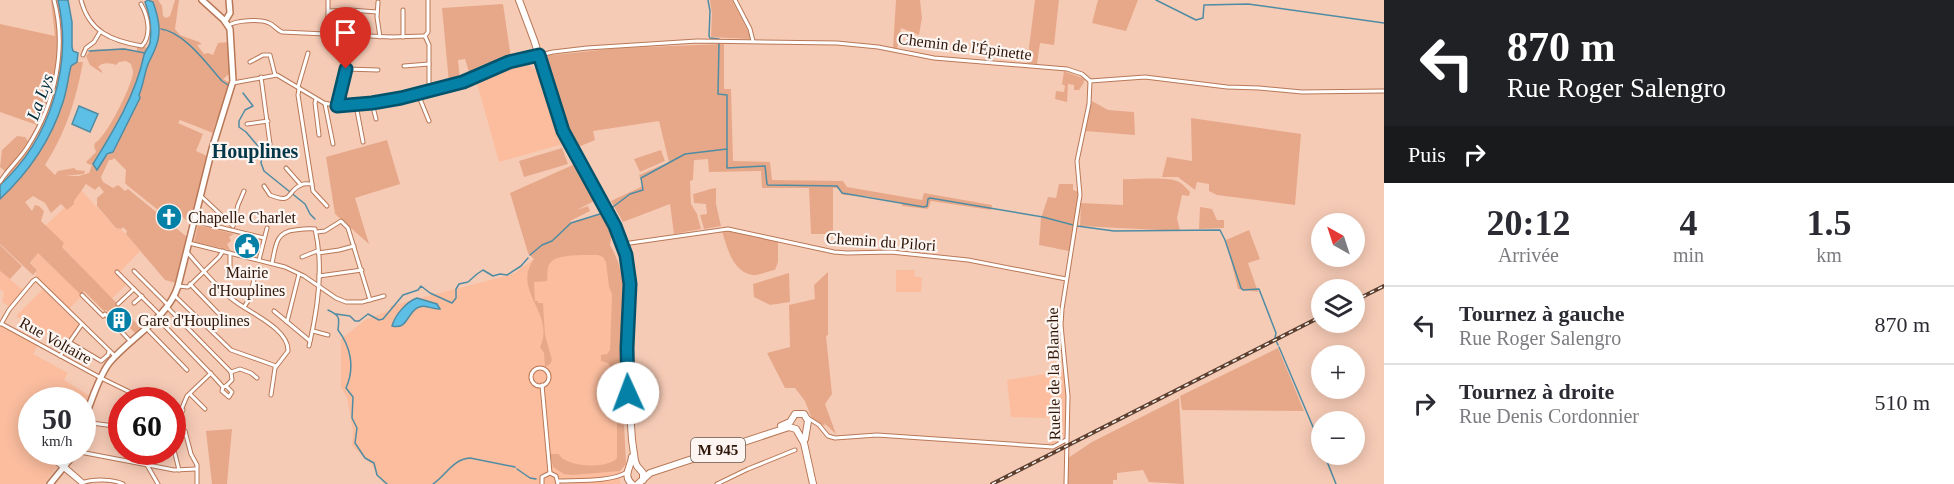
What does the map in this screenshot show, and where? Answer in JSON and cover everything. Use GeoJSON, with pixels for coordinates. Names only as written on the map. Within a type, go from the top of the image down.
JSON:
{"type":"FeatureCollection","features":[{"type":"Feature","properties":{"kind":"main road"},"geometry":{"type":"LineString","coordinates":[[202,0],[228,26]]}},
{"type":"Feature","properties":{"kind":"main road"},"geometry":{"type":"LineString","coordinates":[[96,392],[102,377],[116,357],[168,306],[175,296],[213,146],[233,83],[228,26],[229,0]]}},
{"type":"Feature","properties":{"kind":"main road"},"geometry":{"type":"LineString","coordinates":[[519,0],[563,131],[613,221],[623,244],[630,277],[627,368],[633,447],[632,463],[627,477],[631,483]]}},
{"type":"Feature","properties":{"kind":"main road"},"geometry":{"type":"LineString","coordinates":[[806,452],[807,416],[799,413],[794,415],[792,425],[802,438],[813,484]]}},
{"type":"Feature","properties":{"kind":"main road","name":"M 945"},"geometry":{"type":"LineString","coordinates":[[640,469],[651,469],[782,426],[792,419]]}},
{"type":"Feature","properties":{"kind":"main road"},"geometry":{"type":"LineString","coordinates":[[796,429],[802,430],[807,427]]}},
{"type":"Feature","properties":{"kind":"main road","name":"M 945"},"geometry":{"type":"LineString","coordinates":[[640,483],[648,474],[669,466],[786,428],[796,429]]}},
{"type":"Feature","properties":{"kind":"main road"},"geometry":{"type":"LineString","coordinates":[[633,447],[644,475],[640,483]]}},
{"type":"Feature","properties":{"kind":"main road"},"geometry":{"type":"LineString","coordinates":[[49,484],[63,466]]}},
{"type":"Feature","properties":{"kind":"main road"},"geometry":{"type":"LineString","coordinates":[[628,471],[633,468],[640,469]]}},
{"type":"Feature","properties":{"kind":"street"},"geometry":{"type":"LineString","coordinates":[[0,182],[29,144],[50,99],[58,57],[58,25],[54,0]]}},
{"type":"Feature","properties":{"kind":"street"},"geometry":{"type":"LineString","coordinates":[[81,0],[89,21],[100,32],[118,40],[144,45],[148,21],[141,4]]}},
{"type":"Feature","properties":{"kind":"street"},"geometry":{"type":"LineString","coordinates":[[325,33],[329,11],[328,0]]}},
{"type":"Feature","properties":{"kind":"street"},"geometry":{"type":"LineString","coordinates":[[425,36],[428,32],[428,0]]}},
{"type":"Feature","properties":{"kind":"street"},"geometry":{"type":"LineString","coordinates":[[735,0],[750,29],[753,41]]}},
{"type":"Feature","properties":{"kind":"street"},"geometry":{"type":"LineString","coordinates":[[378,2],[380,37]]}},
{"type":"Feature","properties":{"kind":"street"},"geometry":{"type":"LineString","coordinates":[[403,10],[403,37]]}},
{"type":"Feature","properties":{"kind":"street"},"geometry":{"type":"LineString","coordinates":[[329,11],[377,12]]}},
{"type":"Feature","properties":{"kind":"street"},"geometry":{"type":"LineString","coordinates":[[228,26],[237,21],[264,22],[270,23],[282,32],[380,37],[425,36]]}},
{"type":"Feature","properties":{"kind":"street"},"geometry":{"type":"LineString","coordinates":[[83,55],[100,32]]}},
{"type":"Feature","properties":{"kind":"street"},"geometry":{"type":"LineString","coordinates":[[425,36],[429,45],[429,90]]}},
{"type":"Feature","properties":{"kind":"street","name":"Chemin de l'Épinette"},"geometry":{"type":"LineString","coordinates":[[276,75],[325,104],[356,105],[418,94],[466,81],[512,61],[539,55],[623,45],[720,40],[844,44],[934,58],[1067,69],[1082,74],[1090,81],[1144,77],[1220,87],[1306,92],[1384,92]]}},
{"type":"Feature","properties":{"kind":"street"},"geometry":{"type":"LineString","coordinates":[[308,53],[298,93],[312,183],[315,194],[327,206]]}},
{"type":"Feature","properties":{"kind":"street"},"geometry":{"type":"LineString","coordinates":[[233,83],[276,75],[269,54],[250,62]]}},
{"type":"Feature","properties":{"kind":"street"},"geometry":{"type":"LineString","coordinates":[[404,66],[429,64]]}},
{"type":"Feature","properties":{"kind":"street"},"geometry":{"type":"LineString","coordinates":[[337,106],[345,70],[378,70]]}},
{"type":"Feature","properties":{"kind":"street"},"geometry":{"type":"LineString","coordinates":[[261,77],[270,144]]}},
{"type":"Feature","properties":{"kind":"street","name":"Ruelle de la Blanche"},"geometry":{"type":"LineString","coordinates":[[1066,484],[1068,396],[1061,316],[1081,188],[1077,161],[1089,104],[1090,81]]}},
{"type":"Feature","properties":{"kind":"street"},"geometry":{"type":"LineString","coordinates":[[418,94],[429,121]]}},
{"type":"Feature","properties":{"kind":"street"},"geometry":{"type":"LineString","coordinates":[[316,99],[319,135]]}},
{"type":"Feature","properties":{"kind":"street"},"geometry":{"type":"LineString","coordinates":[[372,103],[376,119]]}},
{"type":"Feature","properties":{"kind":"street"},"geometry":{"type":"LineString","coordinates":[[325,104],[333,144]]}},
{"type":"Feature","properties":{"kind":"street"},"geometry":{"type":"LineString","coordinates":[[356,105],[363,142]]}},
{"type":"Feature","properties":{"kind":"street"},"geometry":{"type":"LineString","coordinates":[[247,124],[268,121]]}},
{"type":"Feature","properties":{"kind":"street"},"geometry":{"type":"LineString","coordinates":[[286,168],[301,185]]}},
{"type":"Feature","properties":{"kind":"street"},"geometry":{"type":"LineString","coordinates":[[264,186],[268,195],[285,198],[301,185],[312,183]]}},
{"type":"Feature","properties":{"kind":"street"},"geometry":{"type":"LineString","coordinates":[[233,228],[244,191]]}},
{"type":"Feature","properties":{"kind":"street"},"geometry":{"type":"LineString","coordinates":[[200,195],[233,228]]}},
{"type":"Feature","properties":{"kind":"street"},"geometry":{"type":"LineString","coordinates":[[194,221],[233,228],[264,238]]}},
{"type":"Feature","properties":{"kind":"street"},"geometry":{"type":"LineString","coordinates":[[272,263],[281,234],[287,231],[325,231],[341,221],[349,229],[370,300]]}},
{"type":"Feature","properties":{"kind":"street"},"geometry":{"type":"LineString","coordinates":[[259,260],[267,228]]}},
{"type":"Feature","properties":{"kind":"street","name":"Chemin du Pilori"},"geometry":{"type":"LineString","coordinates":[[623,244],[728,229],[847,254],[891,252],[968,260],[1066,279]]}},
{"type":"Feature","properties":{"kind":"street"},"geometry":{"type":"LineString","coordinates":[[274,311],[310,344],[319,286],[315,230]]}},
{"type":"Feature","properties":{"kind":"street"},"geometry":{"type":"LineString","coordinates":[[189,243],[272,263],[300,274],[346,302],[359,303],[384,296]]}},
{"type":"Feature","properties":{"kind":"street"},"geometry":{"type":"LineString","coordinates":[[302,257],[354,246]]}},
{"type":"Feature","properties":{"kind":"street"},"geometry":{"type":"LineString","coordinates":[[178,286],[186,288],[221,256],[223,251]]}},
{"type":"Feature","properties":{"kind":"street"},"geometry":{"type":"LineString","coordinates":[[187,252],[230,298],[277,330],[287,341],[289,349],[276,366],[271,395]]}},
{"type":"Feature","properties":{"kind":"street"},"geometry":{"type":"LineString","coordinates":[[230,253],[230,272]]}},
{"type":"Feature","properties":{"kind":"street"},"geometry":{"type":"LineString","coordinates":[[319,276],[362,270]]}},
{"type":"Feature","properties":{"kind":"street"},"geometry":{"type":"LineString","coordinates":[[117,272],[225,387],[232,380],[231,372],[134,271]]}},
{"type":"Feature","properties":{"kind":"street"},"geometry":{"type":"LineString","coordinates":[[244,307],[250,297],[255,274]]}},
{"type":"Feature","properties":{"kind":"street"},"geometry":{"type":"LineString","coordinates":[[287,322],[300,274]]}},
{"type":"Feature","properties":{"kind":"street"},"geometry":{"type":"LineString","coordinates":[[1,324],[9,310],[35,279],[116,357]]}},
{"type":"Feature","properties":{"kind":"street"},"geometry":{"type":"LineString","coordinates":[[190,284],[218,313]]}},
{"type":"Feature","properties":{"kind":"street"},"geometry":{"type":"LineString","coordinates":[[118,304],[134,289]]}},
{"type":"Feature","properties":{"kind":"street"},"geometry":{"type":"LineString","coordinates":[[82,295],[103,316],[105,314],[128,344]]}},
{"type":"Feature","properties":{"kind":"street"},"geometry":{"type":"LineString","coordinates":[[134,303],[142,296]]}},
{"type":"Feature","properties":{"kind":"street"},"geometry":{"type":"LineString","coordinates":[[175,296],[231,350],[276,366]]}},
{"type":"Feature","properties":{"kind":"street","name":"Rue Voltaire"},"geometry":{"type":"LineString","coordinates":[[1,324],[121,387]]}},
{"type":"Feature","properties":{"kind":"street"},"geometry":{"type":"LineString","coordinates":[[60,356],[82,324]]}},
{"type":"Feature","properties":{"kind":"street"},"geometry":{"type":"LineString","coordinates":[[146,328],[188,370]]}},
{"type":"Feature","properties":{"kind":"street"},"geometry":{"type":"LineString","coordinates":[[313,331],[328,334]]}},
{"type":"Feature","properties":{"kind":"street"},"geometry":{"type":"LineString","coordinates":[[69,342],[101,362],[109,351]]}},
{"type":"Feature","properties":{"kind":"street"},"geometry":{"type":"LineString","coordinates":[[543,368],[548,373],[547,382],[542,386],[532,381],[531,373],[543,368]]}},
{"type":"Feature","properties":{"kind":"street"},"geometry":{"type":"LineString","coordinates":[[231,372],[240,369],[258,378]]}},
{"type":"Feature","properties":{"kind":"street"},"geometry":{"type":"LineString","coordinates":[[186,401],[210,372]]}},
{"type":"Feature","properties":{"kind":"street"},"geometry":{"type":"LineString","coordinates":[[542,386],[549,473]]}},
{"type":"Feature","properties":{"kind":"street"},"geometry":{"type":"LineString","coordinates":[[190,394],[205,409]]}},
{"type":"Feature","properties":{"kind":"street"},"geometry":{"type":"LineString","coordinates":[[807,416],[828,436],[835,438],[877,435],[1053,447],[1066,440]]}},
{"type":"Feature","properties":{"kind":"street"},"geometry":{"type":"LineString","coordinates":[[807,427],[815,425],[823,429]]}},
{"type":"Feature","properties":{"kind":"street"},"geometry":{"type":"LineString","coordinates":[[186,438],[195,460],[197,484]]}},
{"type":"Feature","properties":{"kind":"street"},"geometry":{"type":"LineString","coordinates":[[717,484],[795,450]]}},
{"type":"Feature","properties":{"kind":"street"},"geometry":{"type":"LineString","coordinates":[[147,465],[179,470],[196,469]]}},
{"type":"Feature","properties":{"kind":"street"},"geometry":{"type":"LineString","coordinates":[[147,465],[158,484]]}},
{"type":"Feature","properties":{"kind":"street"},"geometry":{"type":"LineString","coordinates":[[178,465],[179,470]]}},
{"type":"Feature","properties":{"kind":"street"},"geometry":{"type":"LineString","coordinates":[[63,466],[82,483],[118,481],[123,484]]}},
{"type":"Feature","properties":{"kind":"street"},"geometry":{"type":"LineString","coordinates":[[542,484],[542,477],[549,473],[555,474],[558,483],[608,478],[628,471]]}},
{"type":"Feature","properties":{"kind":"street"},"geometry":{"type":"LineString","coordinates":[[608,478],[622,479],[631,483]]}},
{"type":"Feature","properties":{"kind":"shaded area"},"geometry":{"type":"Polygon","coordinates":[[[51,0],[58,0],[63,48],[55,96],[36,140],[7,179],[6,172],[0,167],[2,150],[17,136],[25,137],[28,141],[37,125],[0,112],[0,24],[55,36],[51,0]]]}},
{"type":"Feature","properties":{"kind":"shaded area"},"geometry":{"type":"Polygon","coordinates":[[[151,0],[158,0],[162,6],[163,16],[166,18],[170,16],[175,0],[179,0],[175,29],[180,35],[202,44],[197,45],[204,54],[213,55],[218,43],[229,42],[229,74],[223,79],[230,83],[213,133],[180,120],[178,123],[203,134],[196,151],[207,156],[192,221],[186,220],[175,210],[168,218],[128,186],[125,183],[126,170],[114,158],[109,160],[101,177],[103,182],[113,188],[118,185],[125,191],[128,189],[187,237],[176,283],[165,280],[126,234],[127,231],[123,227],[116,228],[97,206],[97,198],[104,192],[99,186],[95,190],[86,184],[74,204],[67,210],[61,204],[51,213],[45,203],[33,196],[25,202],[32,211],[35,205],[44,211],[41,221],[64,243],[62,247],[141,328],[135,333],[126,324],[122,327],[84,291],[81,295],[38,253],[30,263],[37,270],[33,275],[0,244],[0,199],[26,170],[47,140],[61,106],[70,68],[74,62],[83,62],[77,89],[59,140],[45,165],[55,175],[58,171],[74,168],[85,171],[84,174],[65,176],[79,176],[89,173],[92,165],[86,162],[96,152],[95,143],[105,132],[117,111],[133,73],[131,64],[126,61],[116,65],[102,64],[98,67],[102,73],[90,65],[86,56],[91,50],[124,48],[137,51],[137,46],[149,48],[145,52],[138,79],[118,123],[93,164],[113,152],[140,98],[147,67],[154,53],[159,32],[151,0]]]}},
{"type":"Feature","properties":{"kind":"shaded area"},"geometry":{"type":"Polygon","coordinates":[[[710,0],[732,0],[750,39],[711,37],[710,0]]]}},
{"type":"Feature","properties":{"kind":"shaded area"},"geometry":{"type":"Polygon","coordinates":[[[896,0],[920,0],[922,18],[919,35],[901,28],[897,49],[893,48],[896,0]]]}},
{"type":"Feature","properties":{"kind":"shaded area"},"geometry":{"type":"Polygon","coordinates":[[[1035,0],[1059,0],[1054,45],[1040,43],[1037,64],[1027,63],[1035,0]]]}},
{"type":"Feature","properties":{"kind":"shaded area"},"geometry":{"type":"Polygon","coordinates":[[[1098,0],[1138,0],[1126,31],[1092,23],[1098,0]]]}},
{"type":"Feature","properties":{"kind":"shaded area"},"geometry":{"type":"Polygon","coordinates":[[[503,4],[511,58],[480,66],[469,72],[465,59],[458,60],[460,80],[449,83],[442,8],[503,4]]]}},
{"type":"Feature","properties":{"kind":"shaded area"},"geometry":{"type":"Polygon","coordinates":[[[724,44],[724,89],[731,89],[733,161],[770,162],[772,180],[843,181],[847,187],[922,200],[924,193],[992,205],[991,210],[931,201],[928,209],[902,206],[902,203],[866,196],[843,195],[838,188],[833,188],[833,234],[811,234],[809,188],[762,188],[761,171],[709,172],[708,159],[694,160],[693,180],[690,181],[691,204],[697,214],[701,229],[674,234],[670,204],[623,222],[611,201],[643,186],[639,175],[669,162],[659,121],[593,131],[595,140],[576,148],[554,92],[544,56],[619,48],[724,44]]]}},
{"type":"Feature","properties":{"kind":"shaded area"},"geometry":{"type":"Polygon","coordinates":[[[527,60],[529,65],[540,73],[558,136],[563,144],[499,162],[476,80],[502,66],[527,60]]]}},
{"type":"Feature","properties":{"kind":"shaded area"},"geometry":{"type":"Polygon","coordinates":[[[1064,71],[1085,79],[1079,90],[1074,90],[1074,85],[1068,84],[1067,102],[1055,99],[1056,91],[1064,92],[1065,86],[1062,84],[1064,71]]]}},
{"type":"Feature","properties":{"kind":"shaded area"},"geometry":{"type":"Polygon","coordinates":[[[1092,101],[1108,110],[1134,112],[1135,135],[1085,131],[1092,101]]]}},
{"type":"Feature","properties":{"kind":"shaded area"},"geometry":{"type":"Polygon","coordinates":[[[1191,118],[1301,134],[1295,205],[1217,195],[1209,191],[1209,184],[1197,182],[1195,190],[1178,177],[1162,177],[1167,157],[1192,161],[1191,118]]]}},
{"type":"Feature","properties":{"kind":"shaded area"},"geometry":{"type":"Polygon","coordinates":[[[387,140],[400,184],[355,198],[369,244],[335,214],[326,157],[387,140]]]}},
{"type":"Feature","properties":{"kind":"shaded area"},"geometry":{"type":"Polygon","coordinates":[[[562,148],[568,164],[524,177],[519,161],[562,148]]]}},
{"type":"Feature","properties":{"kind":"shaded area"},"geometry":{"type":"Polygon","coordinates":[[[661,150],[665,161],[640,172],[634,159],[661,150]]]}},
{"type":"Feature","properties":{"kind":"shaded area"},"geometry":{"type":"Polygon","coordinates":[[[575,164],[596,200],[577,210],[588,206],[590,211],[570,221],[605,213],[613,228],[610,245],[619,265],[624,285],[621,362],[626,464],[620,471],[572,475],[564,474],[553,467],[550,454],[559,454],[569,462],[587,465],[605,464],[617,458],[617,402],[613,377],[608,363],[601,361],[601,355],[607,354],[610,350],[612,294],[606,262],[598,255],[554,259],[549,264],[547,281],[534,282],[535,301],[543,303],[545,335],[552,360],[545,367],[544,353],[540,347],[543,323],[527,281],[528,271],[534,259],[528,253],[510,193],[575,164]]]}},
{"type":"Feature","properties":{"kind":"shaded area"},"geometry":{"type":"Polygon","coordinates":[[[1123,179],[1167,179],[1183,185],[1190,192],[1189,196],[1182,195],[1177,218],[1180,231],[1080,226],[1081,203],[1123,205],[1123,179]]]}},
{"type":"Feature","properties":{"kind":"shaded area"},"geometry":{"type":"Polygon","coordinates":[[[1059,184],[1073,184],[1073,190],[1079,192],[1069,251],[1039,245],[1041,218],[1048,197],[1056,198],[1059,184]]]}},
{"type":"Feature","properties":{"kind":"shaded area"},"geometry":{"type":"Polygon","coordinates":[[[716,188],[716,204],[721,226],[704,229],[700,215],[707,214],[706,204],[694,203],[693,194],[716,188]]]}},
{"type":"Feature","properties":{"kind":"shaded area"},"geometry":{"type":"Polygon","coordinates":[[[81,190],[140,251],[118,274],[127,284],[111,299],[44,227],[64,208],[67,210],[81,190]]]}},
{"type":"Feature","properties":{"kind":"shaded area"},"geometry":{"type":"Polygon","coordinates":[[[1200,207],[1212,209],[1217,220],[1224,220],[1224,228],[1199,229],[1200,207]]]}},
{"type":"Feature","properties":{"kind":"shaded area"},"geometry":{"type":"Polygon","coordinates":[[[198,225],[234,234],[229,237],[231,241],[227,244],[230,250],[194,242],[198,225]]]}},
{"type":"Feature","properties":{"kind":"shaded area"},"geometry":{"type":"Polygon","coordinates":[[[1249,230],[1260,259],[1248,263],[1258,292],[1238,289],[1226,240],[1249,230]]]}},
{"type":"Feature","properties":{"kind":"shaded area"},"geometry":{"type":"Polygon","coordinates":[[[722,231],[778,242],[778,262],[775,270],[754,275],[745,273],[731,258],[722,231]]]}},
{"type":"Feature","properties":{"kind":"shaded area"},"geometry":{"type":"Polygon","coordinates":[[[0,245],[22,266],[10,279],[0,271],[0,245]]]}},
{"type":"Feature","properties":{"kind":"shaded area"},"geometry":{"type":"Polygon","coordinates":[[[610,245],[626,464],[620,471],[622,484],[384,484],[370,463],[352,446],[353,430],[347,398],[341,387],[341,339],[365,320],[390,310],[390,306],[513,274],[534,259],[610,245]]]}},
{"type":"Feature","properties":{"kind":"shaded area"},"geometry":{"type":"Polygon","coordinates":[[[38,253],[81,295],[69,309],[35,275],[37,270],[31,263],[38,253]]]}},
{"type":"Feature","properties":{"kind":"shaded area"},"geometry":{"type":"Polygon","coordinates":[[[896,270],[915,270],[914,276],[922,278],[921,292],[896,292],[896,270]]]}},
{"type":"Feature","properties":{"kind":"shaded area"},"geometry":{"type":"Polygon","coordinates":[[[0,271],[23,290],[10,307],[2,302],[4,292],[0,289],[0,271]]]}},
{"type":"Feature","properties":{"kind":"shaded area"},"geometry":{"type":"Polygon","coordinates":[[[828,272],[828,335],[826,336],[832,394],[825,404],[836,434],[824,423],[825,426],[812,419],[805,401],[795,388],[785,388],[767,353],[790,347],[789,305],[815,299],[814,285],[828,272]]]}},
{"type":"Feature","properties":{"kind":"shaded area"},"geometry":{"type":"Polygon","coordinates":[[[789,273],[790,302],[770,305],[754,297],[753,284],[789,273]]]}},
{"type":"Feature","properties":{"kind":"shaded area"},"geometry":{"type":"Polygon","coordinates":[[[43,289],[77,323],[78,326],[65,344],[16,316],[43,289]]]}},
{"type":"Feature","properties":{"kind":"shaded area"},"geometry":{"type":"Polygon","coordinates":[[[0,322],[39,343],[33,354],[68,373],[64,380],[75,387],[18,387],[18,465],[58,465],[44,484],[0,484],[0,322]]]}},
{"type":"Feature","properties":{"kind":"shaded area"},"geometry":{"type":"Polygon","coordinates":[[[1278,348],[1304,411],[1182,410],[1180,396],[1278,348]]]}},
{"type":"Feature","properties":{"kind":"shaded area"},"geometry":{"type":"Polygon","coordinates":[[[1064,371],[1067,415],[1065,437],[1049,445],[1050,418],[1011,417],[1007,380],[1064,371]]]}},
{"type":"Feature","properties":{"kind":"shaded area"},"geometry":{"type":"Polygon","coordinates":[[[1179,398],[1184,484],[1149,482],[1143,470],[1117,473],[1117,480],[1113,480],[1113,484],[1068,484],[1068,458],[1092,442],[1179,398]]]}},
{"type":"Feature","properties":{"kind":"shaded area"},"geometry":{"type":"Polygon","coordinates":[[[232,429],[227,484],[212,484],[206,431],[232,429]]]}},
{"type":"Feature","properties":{"kind":"water"},"geometry":{"type":"Polygon","coordinates":[[[58,0],[68,0],[72,22],[72,47],[73,51],[78,53],[77,62],[71,66],[66,93],[58,116],[38,155],[0,199],[0,185],[32,146],[53,100],[62,50],[62,25],[58,0]]]}},
{"type":"Feature","properties":{"kind":"water"},"geometry":{"type":"Polygon","coordinates":[[[148,0],[153,2],[158,20],[157,43],[147,67],[140,98],[113,152],[107,154],[97,170],[93,164],[130,98],[149,45],[151,32],[145,2],[148,0]]]}},
{"type":"Feature","properties":{"kind":"water"},"geometry":{"type":"Polygon","coordinates":[[[79,106],[98,114],[90,132],[72,124],[79,106]]]}},
{"type":"Feature","properties":{"kind":"water"},"geometry":{"type":"Polygon","coordinates":[[[417,298],[437,304],[440,309],[426,306],[417,308],[404,324],[397,327],[392,326],[401,309],[417,298]]]}},
{"type":"Feature","properties":{"kind":"waterway"},"geometry":{"type":"LineString","coordinates":[[708,0],[709,36],[719,39]]}},
{"type":"Feature","properties":{"kind":"waterway"},"geometry":{"type":"LineString","coordinates":[[1156,0],[1196,20],[1203,18],[1204,5],[1248,4],[1384,23]]}},
{"type":"Feature","properties":{"kind":"waterway"},"geometry":{"type":"LineString","coordinates":[[161,29],[170,31],[186,42],[228,85]]}},
{"type":"Feature","properties":{"kind":"waterway"},"geometry":{"type":"LineString","coordinates":[[719,43],[718,94],[727,95],[727,168],[765,166],[768,185],[837,186],[842,193],[924,207],[927,206],[930,198],[1043,217],[1073,225]]}},
{"type":"Feature","properties":{"kind":"waterway"},"geometry":{"type":"LineString","coordinates":[[89,51],[124,49],[145,53]]}},
{"type":"Feature","properties":{"kind":"waterway"},"geometry":{"type":"LineString","coordinates":[[243,93],[253,106],[245,110],[239,121],[239,127],[263,152],[261,163],[264,171],[305,204],[315,219]]}},
{"type":"Feature","properties":{"kind":"waterway"},"geometry":{"type":"LineString","coordinates":[[609,210],[630,194],[643,190],[641,178],[685,154],[727,149]]}},
{"type":"Feature","properties":{"kind":"waterway"},"geometry":{"type":"LineString","coordinates":[[530,255],[542,245],[552,241],[571,223],[603,213]]}},
{"type":"Feature","properties":{"kind":"waterway"},"geometry":{"type":"LineString","coordinates":[[1077,226],[1114,231],[1220,230],[1241,288],[1243,290],[1259,289],[1276,333],[1275,338],[1278,345]]}},
{"type":"Feature","properties":{"kind":"waterway"},"geometry":{"type":"LineString","coordinates":[[336,314],[350,316],[355,321],[359,321],[368,314],[379,320],[383,319],[403,295],[418,290],[421,286],[430,293],[452,303],[456,298],[456,289],[459,284],[468,282],[483,270],[493,276],[507,275],[521,266],[528,258]]}},
{"type":"Feature","properties":{"kind":"waterway"},"geometry":{"type":"LineString","coordinates":[[328,310],[338,318],[338,330],[349,351],[351,365],[346,388],[353,397],[352,418],[357,428],[355,443],[365,458],[374,463],[377,475],[387,484]]}},
{"type":"Feature","properties":{"kind":"waterway"},"geometry":{"type":"LineString","coordinates":[[1279,347],[1311,422]]}},
{"type":"Feature","properties":{"kind":"waterway"},"geometry":{"type":"LineString","coordinates":[[433,484],[454,464],[464,459],[470,458],[515,467]]}},
{"type":"Feature","properties":{"kind":"waterway"},"geometry":{"type":"LineString","coordinates":[[1328,465],[1336,484]]}},
{"type":"Feature","properties":{"kind":"waterway"},"geometry":{"type":"LineString","coordinates":[[517,469],[530,478],[536,479]]}},
{"type":"Feature","properties":{"kind":"railway"},"geometry":{"type":"LineString","coordinates":[[1365,296],[1384,286]]}},
{"type":"Feature","properties":{"kind":"railway"},"geometry":{"type":"LineString","coordinates":[[992,484],[1311,322]]}},
{"type":"Feature","properties":{"kind":"place","name":"Chapelle Charlet"},"geometry":{"type":"Point","coordinates":[169,217]}},
{"type":"Feature","properties":{"kind":"place","name":"Mairie d'Houplines"},"geometry":{"type":"Point","coordinates":[247,246]}},
{"type":"Feature","properties":{"kind":"place","name":"Gare d'Houplines"},"geometry":{"type":"Point","coordinates":[119,320]}},
{"type":"Feature","properties":{"kind":"district","name":"Houplines"},"geometry":{"type":"Point","coordinates":[255,151]}},
{"type":"Feature","properties":{"kind":"route"},"geometry":{"type":"LineString","coordinates":[[346,69],[337,106],[401,98],[463,82],[509,62],[539,55],[563,131],[615,226],[626,255],[630,284],[627,348],[628,393]]}},
{"type":"Feature","properties":{"kind":"water label","name":"La Lys"},"geometry":{"type":"Point","coordinates":[40,97]}}]}
